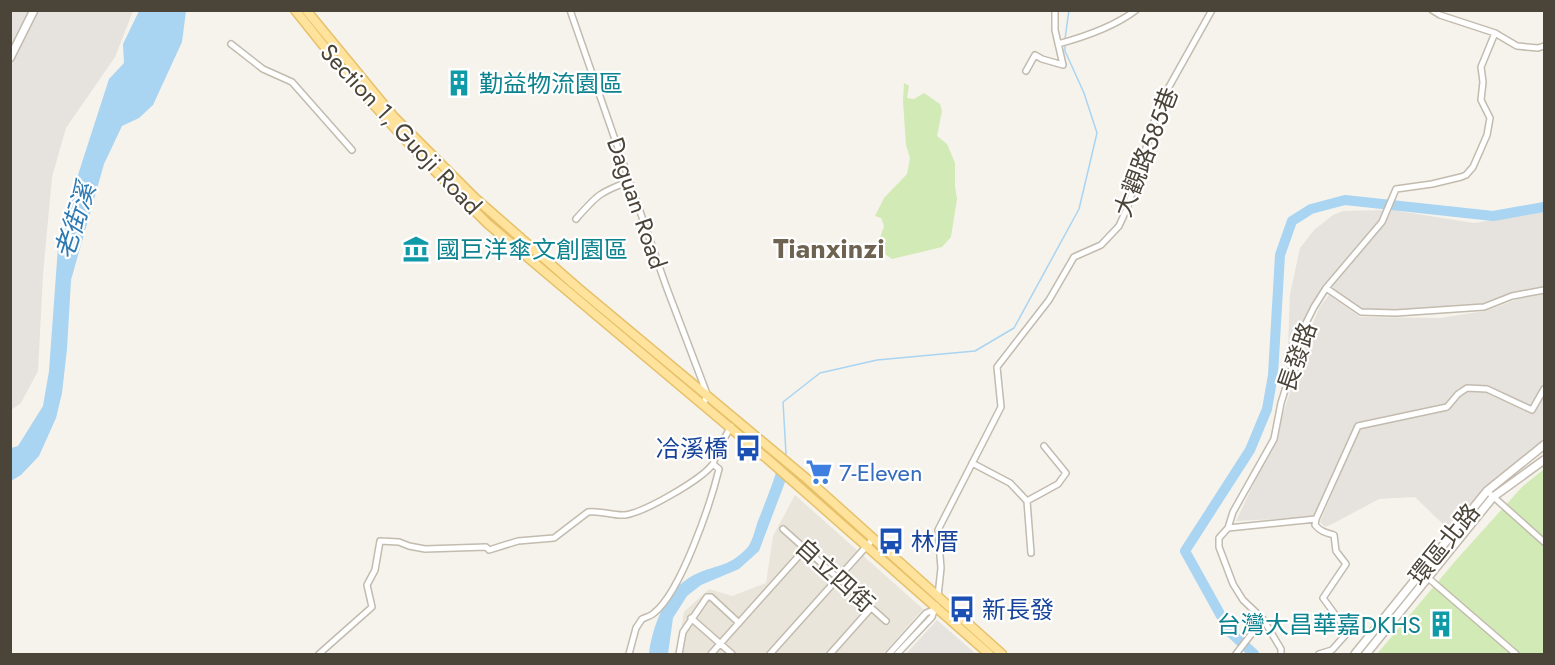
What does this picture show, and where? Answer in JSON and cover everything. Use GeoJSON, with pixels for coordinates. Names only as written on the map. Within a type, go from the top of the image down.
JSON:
{"type":"FeatureCollection","features":[{"type":"Feature","properties":{"kind":"main road","name":"Section 1, Guoji Road"},"geometry":{"type":"LineString","coordinates":[[295,10],[346,75],[421,158],[489,224],[703,406]]}},
{"type":"Feature","properties":{"kind":"main road","name":"Section 1, Guoji Road"},"geometry":{"type":"LineString","coordinates":[[306,10],[394,117],[475,198],[707,394]]}},
{"type":"Feature","properties":{"kind":"main road"},"geometry":{"type":"LineString","coordinates":[[545,272],[551,264]]}},
{"type":"Feature","properties":{"kind":"main road","name":"Daguan Road"},"geometry":{"type":"LineString","coordinates":[[707,394],[807,480],[870,542]]}},
{"type":"Feature","properties":{"kind":"main road"},"geometry":{"type":"LineString","coordinates":[[703,406],[802,489],[870,542],[1002,654]]}},
{"type":"Feature","properties":{"kind":"main road"},"geometry":{"type":"LineString","coordinates":[[870,542],[936,609],[988,654]]}},
{"type":"Feature","properties":{"kind":"street"},"geometry":{"type":"LineString","coordinates":[[10,58],[34,10]]}},
{"type":"Feature","properties":{"kind":"street","name":"Daguan Road"},"geometry":{"type":"LineString","coordinates":[[570,10],[666,286],[707,394]]}},
{"type":"Feature","properties":{"kind":"street"},"geometry":{"type":"LineString","coordinates":[[1026,71],[1035,55],[1063,65],[1055,30],[1055,10]]}},
{"type":"Feature","properties":{"kind":"street"},"geometry":{"type":"LineString","coordinates":[[1058,44],[1084,38],[1137,10]]}},
{"type":"Feature","properties":{"kind":"street","name":"大觀路585巷"},"geometry":{"type":"LineString","coordinates":[[936,609],[941,568],[938,530],[1001,406],[997,367],[1049,300],[1074,257],[1101,245],[1119,226],[1128,206],[1165,94],[1212,10]]}},
{"type":"Feature","properties":{"kind":"street"},"geometry":{"type":"LineString","coordinates":[[1432,10],[1440,15],[1494,33],[1516,46],[1538,48],[1545,46]]}},
{"type":"Feature","properties":{"kind":"street"},"geometry":{"type":"LineString","coordinates":[[1326,288],[1382,222],[1396,189],[1461,177],[1473,167],[1487,135],[1490,118],[1481,100],[1483,82],[1481,67],[1494,33]]}},
{"type":"Feature","properties":{"kind":"street"},"geometry":{"type":"LineString","coordinates":[[231,45],[263,69],[292,82],[352,150]]}},
{"type":"Feature","properties":{"kind":"street"},"geometry":{"type":"LineString","coordinates":[[576,219],[597,195],[630,181]]}},
{"type":"Feature","properties":{"kind":"street","name":"長發路"},"geometry":{"type":"LineString","coordinates":[[1281,654],[1281,649],[1263,619],[1243,600],[1233,584],[1219,547],[1219,538],[1228,528],[1233,512],[1274,439],[1281,403],[1306,323],[1326,288],[1361,312],[1396,313],[1484,307],[1512,296],[1545,290]]}},
{"type":"Feature","properties":{"kind":"street"},"geometry":{"type":"LineString","coordinates":[[1319,654],[1332,650],[1348,632],[1323,598],[1346,564],[1336,550],[1334,535],[1318,528],[1316,519],[1358,426],[1447,407],[1458,394],[1467,388],[1487,389],[1532,410],[1545,389]]}},
{"type":"Feature","properties":{"kind":"street"},"geometry":{"type":"LineString","coordinates":[[703,406],[707,394]]}},
{"type":"Feature","properties":{"kind":"street"},"geometry":{"type":"LineString","coordinates":[[319,654],[372,607],[367,585],[375,570],[380,541],[399,542],[425,549],[486,547],[489,550],[518,542],[554,538],[588,512],[624,515],[653,504],[702,476],[713,465],[729,428],[736,420]]}},
{"type":"Feature","properties":{"kind":"street","name":"環區北路"},"geometry":{"type":"LineString","coordinates":[[1354,654],[1487,491],[1545,445]]}},
{"type":"Feature","properties":{"kind":"street"},"geometry":{"type":"LineString","coordinates":[[1027,501],[1058,484],[1066,472],[1044,446]]}},
{"type":"Feature","properties":{"kind":"street","name":"環區北路"},"geometry":{"type":"LineString","coordinates":[[1366,654],[1493,497],[1545,460]]}},
{"type":"Feature","properties":{"kind":"street"},"geometry":{"type":"LineString","coordinates":[[972,463],[1010,483],[1027,501],[1031,553]]}},
{"type":"Feature","properties":{"kind":"street"},"geometry":{"type":"LineString","coordinates":[[629,654],[636,628],[642,619],[653,614],[661,606],[679,578],[713,492],[719,469],[713,465]]}},
{"type":"Feature","properties":{"kind":"street"},"geometry":{"type":"LineString","coordinates":[[1487,491],[1545,542]]}},
{"type":"Feature","properties":{"kind":"street"},"geometry":{"type":"LineString","coordinates":[[1228,528],[1316,519]]}},
{"type":"Feature","properties":{"kind":"street","name":"自立四街"},"geometry":{"type":"LineString","coordinates":[[783,530],[886,621]]}},
{"type":"Feature","properties":{"kind":"street"},"geometry":{"type":"LineString","coordinates":[[770,654],[870,542]]}},
{"type":"Feature","properties":{"kind":"street"},"geometry":{"type":"LineString","coordinates":[[711,654],[805,549]]}},
{"type":"Feature","properties":{"kind":"street"},"geometry":{"type":"LineString","coordinates":[[1422,572],[1516,654]]}},
{"type":"Feature","properties":{"kind":"street"},"geometry":{"type":"LineString","coordinates":[[679,654],[683,632],[707,597],[711,597],[739,623]]}},
{"type":"Feature","properties":{"kind":"street"},"geometry":{"type":"LineString","coordinates":[[830,654],[871,608]]}},
{"type":"Feature","properties":{"kind":"street"},"geometry":{"type":"LineString","coordinates":[[889,654],[926,613],[936,609]]}},
{"type":"Feature","properties":{"kind":"street"},"geometry":{"type":"LineString","coordinates":[[897,654],[932,617],[936,609]]}},
{"type":"Feature","properties":{"kind":"street"},"geometry":{"type":"LineString","coordinates":[[691,618],[732,654]]}},
{"type":"Feature","properties":{"kind":"street"},"geometry":{"type":"LineString","coordinates":[[1236,654],[1263,619]]}},
{"type":"Feature","properties":{"kind":"shaded area"},"geometry":{"type":"Polygon","coordinates":[[[11,11],[133,11],[115,57],[66,128],[52,177],[43,275],[38,371],[21,403],[11,410],[11,11]]]}},
{"type":"Feature","properties":{"kind":"shaded area"},"geometry":{"type":"Polygon","coordinates":[[[1386,210],[1323,289],[1311,308],[1295,349],[1293,352],[1288,349],[1290,294],[1300,248],[1314,230],[1333,215],[1343,211],[1386,210]]]}},
{"type":"Feature","properties":{"kind":"shaded area"},"geometry":{"type":"Polygon","coordinates":[[[1392,210],[1474,223],[1544,212],[1544,288],[1512,294],[1482,304],[1401,310],[1363,310],[1330,288],[1384,224],[1392,210]]]}},
{"type":"Feature","properties":{"kind":"shaded area"},"geometry":{"type":"Polygon","coordinates":[[[1544,293],[1544,383],[1531,406],[1489,387],[1469,385],[1458,391],[1444,405],[1355,425],[1314,517],[1236,521],[1275,439],[1307,339],[1319,308],[1329,295],[1360,317],[1440,318],[1485,311],[1518,299],[1544,293]]]}},
{"type":"Feature","properties":{"kind":"shaded area"},"geometry":{"type":"Polygon","coordinates":[[[1469,390],[1487,392],[1532,413],[1544,392],[1544,442],[1482,490],[1449,530],[1415,497],[1379,499],[1325,527],[1320,522],[1359,429],[1445,410],[1469,390]]]}},
{"type":"Feature","properties":{"kind":"shaded area"},"geometry":{"type":"Polygon","coordinates":[[[795,495],[923,609],[883,654],[677,654],[684,612],[709,589],[732,596],[766,583],[773,536],[795,495]]]}},
{"type":"Feature","properties":{"kind":"shaded area"},"geometry":{"type":"Polygon","coordinates":[[[937,620],[976,654],[906,654],[937,620]]]}},
{"type":"Feature","properties":{"kind":"green space"},"geometry":{"type":"Polygon","coordinates":[[[904,83],[909,86],[907,98],[914,99],[924,93],[940,104],[942,111],[937,136],[947,144],[955,163],[957,199],[951,237],[942,247],[892,259],[882,252],[883,248],[878,244],[884,226],[881,218],[875,216],[884,198],[907,174],[910,158],[906,145],[904,83]]]}},
{"type":"Feature","properties":{"kind":"green space"},"geometry":{"type":"Polygon","coordinates":[[[1544,469],[1544,654],[1377,654],[1457,559],[1522,487],[1544,469]]]}},
{"type":"Feature","properties":{"kind":"water","name":"老街溪"},"geometry":{"type":"Polygon","coordinates":[[[139,11],[186,11],[182,42],[153,105],[139,118],[122,126],[104,164],[71,280],[67,349],[62,393],[56,418],[39,456],[21,475],[11,481],[11,448],[18,446],[43,406],[49,371],[58,247],[65,215],[109,79],[124,63],[123,44],[139,11]]]}},
{"type":"Feature","properties":{"kind":"water"},"geometry":{"type":"Polygon","coordinates":[[[782,452],[793,461],[759,551],[739,569],[701,585],[687,596],[673,618],[668,654],[649,654],[657,621],[675,590],[692,576],[727,563],[748,547],[782,452]]]}},
{"type":"Feature","properties":{"kind":"waterway"},"geometry":{"type":"LineString","coordinates":[[1065,39],[1069,10]]}},
{"type":"Feature","properties":{"kind":"waterway"},"geometry":{"type":"LineString","coordinates":[[786,454],[783,402],[820,373],[877,360],[975,351],[1014,328],[1079,209],[1097,133],[1084,93],[1065,51],[1065,44]]}},
{"type":"Feature","properties":{"kind":"waterway"},"geometry":{"type":"LineString","coordinates":[[1254,654],[1230,632],[1185,551],[1250,450],[1267,409],[1273,375],[1280,255],[1292,221],[1311,209],[1345,200],[1493,216],[1544,207]]}},
{"type":"Feature","properties":{"kind":"place","name":"勤益物流園區"},"geometry":{"type":"Point","coordinates":[459,83]}},
{"type":"Feature","properties":{"kind":"place","name":"國巨洋傘文創園區"},"geometry":{"type":"Point","coordinates":[416,249]}},
{"type":"Feature","properties":{"kind":"place","name":"冾溪橋"},"geometry":{"type":"Point","coordinates":[748,448]}},
{"type":"Feature","properties":{"kind":"place","name":"7-Eleven"},"geometry":{"type":"Point","coordinates":[819,472]}},
{"type":"Feature","properties":{"kind":"place","name":"林厝"},"geometry":{"type":"Point","coordinates":[891,541]}},
{"type":"Feature","properties":{"kind":"place","name":"新長發"},"geometry":{"type":"Point","coordinates":[962,609]}},
{"type":"Feature","properties":{"kind":"place","name":"台灣大昌華嘉DKHS"},"geometry":{"type":"Point","coordinates":[1441,624]}},
{"type":"Feature","properties":{"kind":"district","name":"Tianxinzi"},"geometry":{"type":"Point","coordinates":[829,248]}}]}
